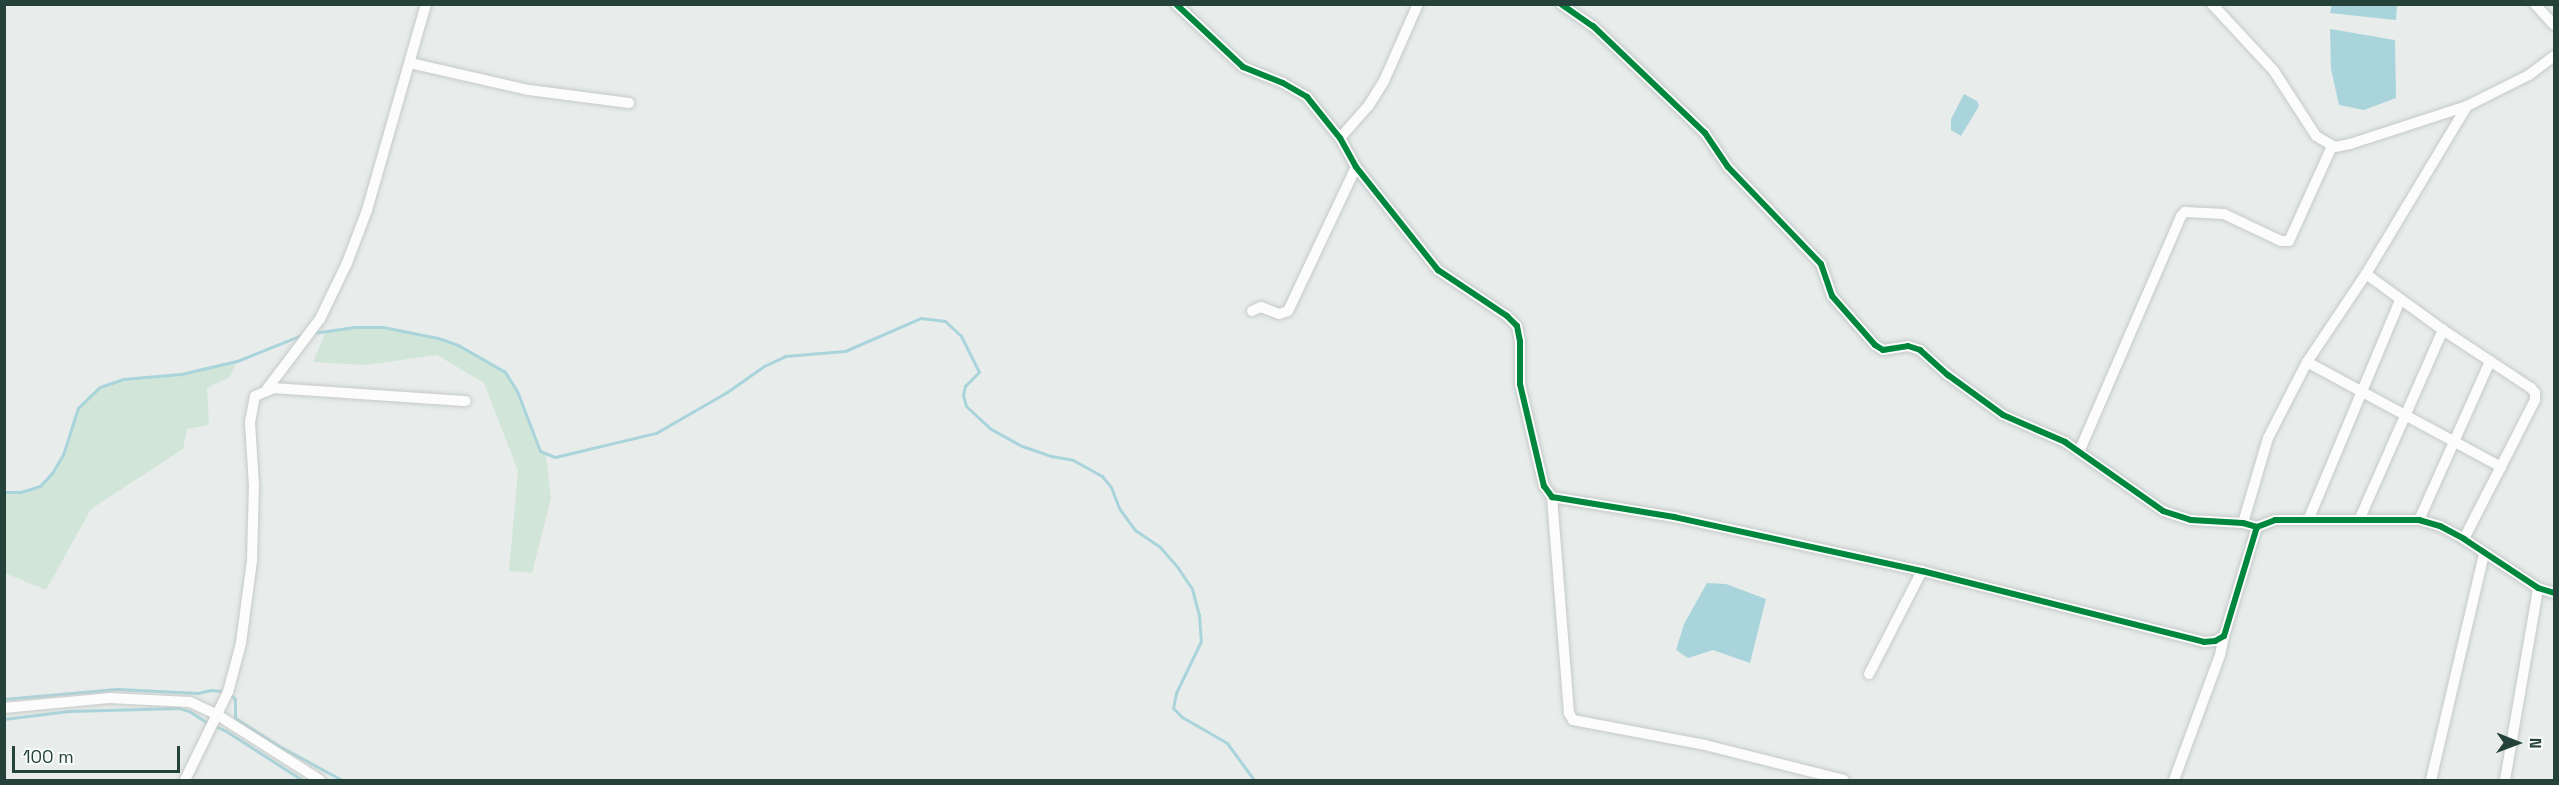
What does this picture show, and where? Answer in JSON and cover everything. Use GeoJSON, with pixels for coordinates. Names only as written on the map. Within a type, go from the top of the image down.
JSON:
{"type":"FeatureCollection","features":[{"type":"Feature","properties":{"kind":"street"},"geometry":{"type":"LineString","coordinates":[[185,780],[228,692],[242,643],[252,561],[254,486],[251,411],[255,396],[267,389],[320,319],[367,210],[426,4]]}},
{"type":"Feature","properties":{"kind":"street"},"geometry":{"type":"LineString","coordinates":[[1176,4],[1243,67],[1307,97],[1340,138],[1356,167],[1438,270],[1507,316],[1517,326],[1520,341],[1520,384],[1544,486],[1552,497],[1569,713],[1574,720],[1705,745],[1844,780]]}},
{"type":"Feature","properties":{"kind":"street"},"geometry":{"type":"LineString","coordinates":[[1340,138],[1369,105],[1384,81],[1418,4]]}},
{"type":"Feature","properties":{"kind":"street"},"geometry":{"type":"LineString","coordinates":[[1562,4],[1593,26],[1705,133],[1743,184],[1821,264],[1832,296],[1875,345],[1883,350],[1914,347],[2004,414],[2065,442],[2163,511],[2191,520],[2243,523],[2257,527],[2275,520],[2309,518],[2419,520],[2440,526],[2464,539],[2538,588],[2554,593]]}},
{"type":"Feature","properties":{"kind":"street"},"geometry":{"type":"LineString","coordinates":[[2212,4],[2274,71],[2316,136],[2332,146],[2350,144],[2467,106],[2529,75],[2554,56]]}},
{"type":"Feature","properties":{"kind":"street"},"geometry":{"type":"LineString","coordinates":[[2535,4],[2554,25]]}},
{"type":"Feature","properties":{"kind":"street"},"geometry":{"type":"LineString","coordinates":[[410,63],[530,90],[629,102]]}},
{"type":"Feature","properties":{"kind":"street"},"geometry":{"type":"LineString","coordinates":[[2243,523],[2268,438],[2307,362],[2366,274],[2467,106]]}},
{"type":"Feature","properties":{"kind":"street"},"geometry":{"type":"LineString","coordinates":[[2079,452],[2181,216],[2185,212],[2224,214],[2281,241],[2289,241],[2332,146]]}},
{"type":"Feature","properties":{"kind":"street"},"geometry":{"type":"LineString","coordinates":[[1252,311],[1261,307],[1279,314],[1288,311],[1356,167]]}},
{"type":"Feature","properties":{"kind":"street"},"geometry":{"type":"LineString","coordinates":[[2366,274],[2443,330],[2531,388],[2535,400],[2464,539]]}},
{"type":"Feature","properties":{"kind":"street"},"geometry":{"type":"LineString","coordinates":[[2309,518],[2400,300]]}},
{"type":"Feature","properties":{"kind":"street"},"geometry":{"type":"LineString","coordinates":[[2360,518],[2443,330]]}},
{"type":"Feature","properties":{"kind":"street"},"geometry":{"type":"LineString","coordinates":[[2419,520],[2490,361]]}},
{"type":"Feature","properties":{"kind":"street"},"geometry":{"type":"LineString","coordinates":[[2307,362],[2501,467]]}},
{"type":"Feature","properties":{"kind":"street"},"geometry":{"type":"LineString","coordinates":[[267,389],[466,401]]}},
{"type":"Feature","properties":{"kind":"street"},"geometry":{"type":"LineString","coordinates":[[1552,497],[1674,517],[1922,571],[2204,642],[2215,641],[2224,636]]}},
{"type":"Feature","properties":{"kind":"street"},"geometry":{"type":"LineString","coordinates":[[2174,780],[2220,655],[2257,527]]}},
{"type":"Feature","properties":{"kind":"street"},"geometry":{"type":"LineString","coordinates":[[2431,780],[2484,554]]}},
{"type":"Feature","properties":{"kind":"street"},"geometry":{"type":"LineString","coordinates":[[1869,674],[1922,571]]}},
{"type":"Feature","properties":{"kind":"street"},"geometry":{"type":"LineString","coordinates":[[2505,780],[2538,588]]}},
{"type":"Feature","properties":{"kind":"street"},"geometry":{"type":"LineString","coordinates":[[4,708],[109,698],[190,702],[216,714],[298,769],[320,780]]}},
{"type":"Feature","properties":{"kind":"green space"},"geometry":{"type":"Polygon","coordinates":[[[369,327],[400,329],[458,345],[505,372],[517,391],[537,446],[546,456],[551,498],[532,573],[509,571],[518,471],[484,383],[437,355],[366,365],[313,362],[326,331],[369,327]]]}},
{"type":"Feature","properties":{"kind":"green space"},"geometry":{"type":"Polygon","coordinates":[[[237,361],[230,377],[207,388],[209,425],[187,429],[183,449],[91,509],[46,590],[5,573],[5,492],[21,492],[40,486],[52,473],[67,445],[74,415],[89,395],[123,379],[181,374],[237,361]]]}},
{"type":"Feature","properties":{"kind":"water"},"geometry":{"type":"Polygon","coordinates":[[[2332,4],[2397,5],[2396,20],[2330,13],[2332,4]]]}},
{"type":"Feature","properties":{"kind":"water"},"geometry":{"type":"Polygon","coordinates":[[[2330,29],[2395,40],[2396,98],[2364,110],[2339,105],[2331,69],[2330,29]]]}},
{"type":"Feature","properties":{"kind":"water"},"geometry":{"type":"Polygon","coordinates":[[[1964,94],[1977,101],[1979,106],[1961,136],[1951,130],[1951,119],[1964,94]]]}},
{"type":"Feature","properties":{"kind":"water"},"geometry":{"type":"Polygon","coordinates":[[[1707,583],[1726,584],[1766,599],[1750,663],[1713,650],[1688,658],[1676,650],[1684,624],[1707,583]]]}},
{"type":"Feature","properties":{"kind":"waterway"},"geometry":{"type":"LineString","coordinates":[[313,333],[355,327],[383,327],[438,338],[458,345],[505,372],[517,391],[540,451],[555,457],[656,433],[727,392],[764,366],[785,356],[845,351],[921,318],[945,321],[961,336],[979,372],[965,386],[963,395],[966,406],[991,429],[1022,446],[1051,456],[1073,460],[1102,476],[1111,487],[1119,508],[1135,530],[1160,547],[1178,568],[1192,589],[1199,615],[1201,641],[1176,693],[1173,708],[1182,717],[1227,743],[1254,780]]}},
{"type":"Feature","properties":{"kind":"waterway"},"geometry":{"type":"LineString","coordinates":[[4,492],[21,492],[40,486],[52,473],[63,455],[78,408],[100,387],[123,379],[181,374],[237,361],[304,334]]}},
{"type":"Feature","properties":{"kind":"waterway"},"geometry":{"type":"LineString","coordinates":[[4,699],[117,689],[198,693],[211,690],[222,691]]}},
{"type":"Feature","properties":{"kind":"waterway"},"geometry":{"type":"LineString","coordinates":[[232,696],[235,699],[235,718],[279,746],[342,780]]}},
{"type":"Feature","properties":{"kind":"waterway"},"geometry":{"type":"LineString","coordinates":[[4,719],[69,711],[179,708],[189,711],[209,724]]}},
{"type":"Feature","properties":{"kind":"waterway"},"geometry":{"type":"LineString","coordinates":[[215,726],[302,780]]}},
{"type":"Feature","properties":{"kind":"cycle path"},"geometry":{"type":"LineString","coordinates":[[1176,4],[1243,67],[1283,83],[1307,97],[1340,138],[1356,167],[1438,270],[1507,316],[1517,326],[1520,341],[1520,384],[1544,486],[1552,497],[1674,517],[1922,571],[2204,642],[2215,641],[2224,636],[2257,527],[2275,520],[2419,520],[2440,526],[2464,539],[2538,588],[2554,593]]}},
{"type":"Feature","properties":{"kind":"cycle path"},"geometry":{"type":"LineString","coordinates":[[1561,4],[1593,26],[1705,133],[1728,167],[1821,264],[1832,296],[1875,345],[1883,350],[1908,346],[1920,350],[1948,375],[2003,415],[2065,442],[2163,511],[2191,520],[2243,523],[2257,527]]}}]}
